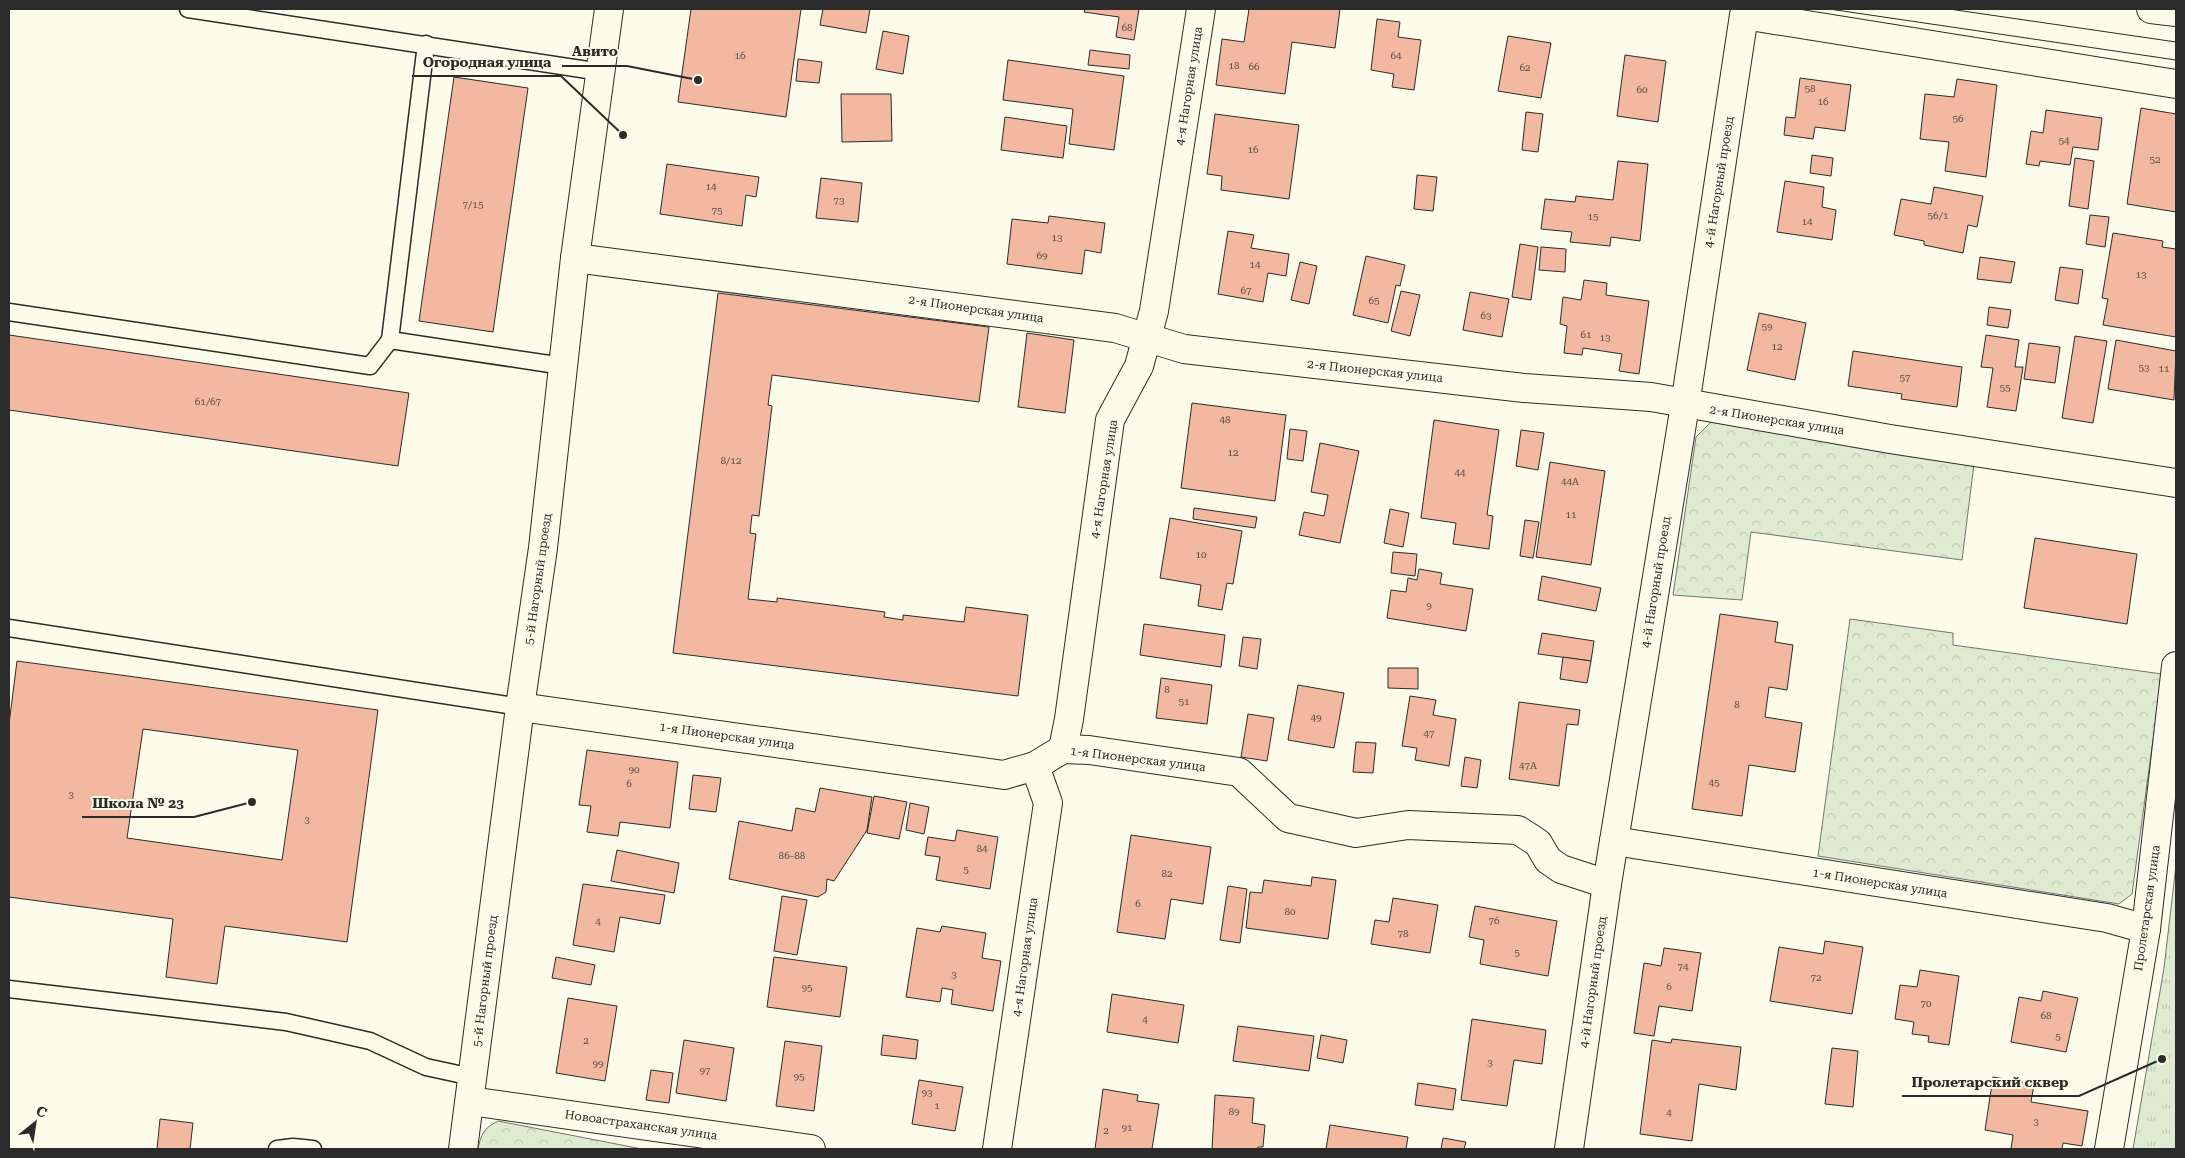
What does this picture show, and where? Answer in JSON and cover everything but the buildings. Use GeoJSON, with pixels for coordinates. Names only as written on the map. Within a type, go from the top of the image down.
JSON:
{"type":"FeatureCollection","features":[{"type":"Feature","properties":{"kind":"street","name":"5-й Нагорный проезд"},"geometry":{"type":"LineString","coordinates":[[463,1149],[520,707],[543,548],[576,258],[609,9]]}},
{"type":"Feature","properties":{"kind":"street","name":"4-я Нагорная улица"},"geometry":{"type":"LineString","coordinates":[[1063,749],[1069,719],[1110,420],[1139,366],[1154,311],[1201,9]]}},
{"type":"Feature","properties":{"kind":"street"},"geometry":{"type":"LineString","coordinates":[[2151,9],[2176,12]]}},
{"type":"Feature","properties":{"kind":"street","name":"4-й Нагорный проезд"},"geometry":{"type":"LineString","coordinates":[[1570,1149],[1606,884],[1685,405],[1744,15],[2176,84]]}},
{"type":"Feature","properties":{"kind":"street","name":"2-я Пионерская улица"},"geometry":{"type":"LineString","coordinates":[[576,258],[1105,326],[1184,350],[1524,388],[1651,397],[1685,405],[2176,483]]}},
{"type":"Feature","properties":{"kind":"street","name":"Пролетарская улица"},"geometry":{"type":"LineString","coordinates":[[2109,1149],[2146,929],[2176,666]]}},
{"type":"Feature","properties":{"kind":"street","name":"1-я Пионерская улица"},"geometry":{"type":"LineString","coordinates":[[520,707],[1004,775],[1035,766],[1063,749],[1089,750],[1239,772],[1288,818],[1356,833],[1408,825],[1518,830],[1538,843],[1548,860],[1562,869],[1606,884]]}},
{"type":"Feature","properties":{"kind":"street","name":"4-я Нагорная улица"},"geometry":{"type":"LineString","coordinates":[[997,1149],[1048,803],[1035,766]]}},
{"type":"Feature","properties":{"kind":"street","name":"1-я Пионерская улица"},"geometry":{"type":"LineString","coordinates":[[1614,841],[2107,918],[2146,929]]}},
{"type":"Feature","properties":{"kind":"street","name":"Новоастраханская улица"},"geometry":{"type":"LineString","coordinates":[[471,1089],[798,1148]]}},
{"type":"Feature","properties":{"kind":"lane"},"geometry":{"type":"LineString","coordinates":[[188,9],[601,72]]}},
{"type":"Feature","properties":{"kind":"lane"},"geometry":{"type":"LineString","coordinates":[[9,312],[370,366],[390,340],[426,44]]}},
{"type":"Feature","properties":{"kind":"lane"},"geometry":{"type":"LineString","coordinates":[[390,340],[563,366]]}},
{"type":"Feature","properties":{"kind":"lane"},"geometry":{"type":"LineString","coordinates":[[9,628],[520,707]]}},
{"type":"Feature","properties":{"kind":"lane"},"geometry":{"type":"LineString","coordinates":[[9,989],[286,1022],[370,1040],[471,1089]]}},
{"type":"Feature","properties":{"kind":"lane"},"geometry":{"type":"LineString","coordinates":[[276,1149],[293,1147],[313,1149]]}},
{"type":"Feature","properties":{"kind":"green space"},"geometry":{"type":"Polygon","coordinates":[[[1713,420],[1974,464],[1962,560],[1751,532],[1742,600],[1673,595],[1696,437],[1713,420]]]}},
{"type":"Feature","properties":{"kind":"green space"},"geometry":{"type":"Polygon","coordinates":[[[1850,619],[1953,633],[1953,645],[2162,674],[2132,894],[2119,904],[1818,856],[1850,619]]]}},
{"type":"Feature","properties":{"kind":"green space"},"geometry":{"type":"Polygon","coordinates":[[[2176,865],[2176,1149],[2133,1149],[2164,968],[2176,865]]]}},
{"type":"Feature","properties":{"kind":"green space"},"geometry":{"type":"Polygon","coordinates":[[[498,1121],[642,1149],[478,1149],[484,1132],[489,1126],[498,1121]]]}},
{"type":"Feature","properties":{"kind":"tram line"},"geometry":{"type":"LineString","coordinates":[[1829,9],[2176,60]]}},
{"type":"Feature","properties":{"kind":"tram line"},"geometry":{"type":"LineString","coordinates":[[1949,9],[2176,42]]}},
{"type":"Feature","properties":{"kind":"place","name":"Авито"},"geometry":{"type":"Point","coordinates":[698,80]}},
{"type":"Feature","properties":{"kind":"place","name":"Огородная улица"},"geometry":{"type":"Point","coordinates":[623,135]}},
{"type":"Feature","properties":{"kind":"place","name":"Школа № 23"},"geometry":{"type":"Point","coordinates":[252,802]}},
{"type":"Feature","properties":{"kind":"place","name":"Пролетарский сквер"},"geometry":{"type":"Point","coordinates":[2162,1059]}}]}
